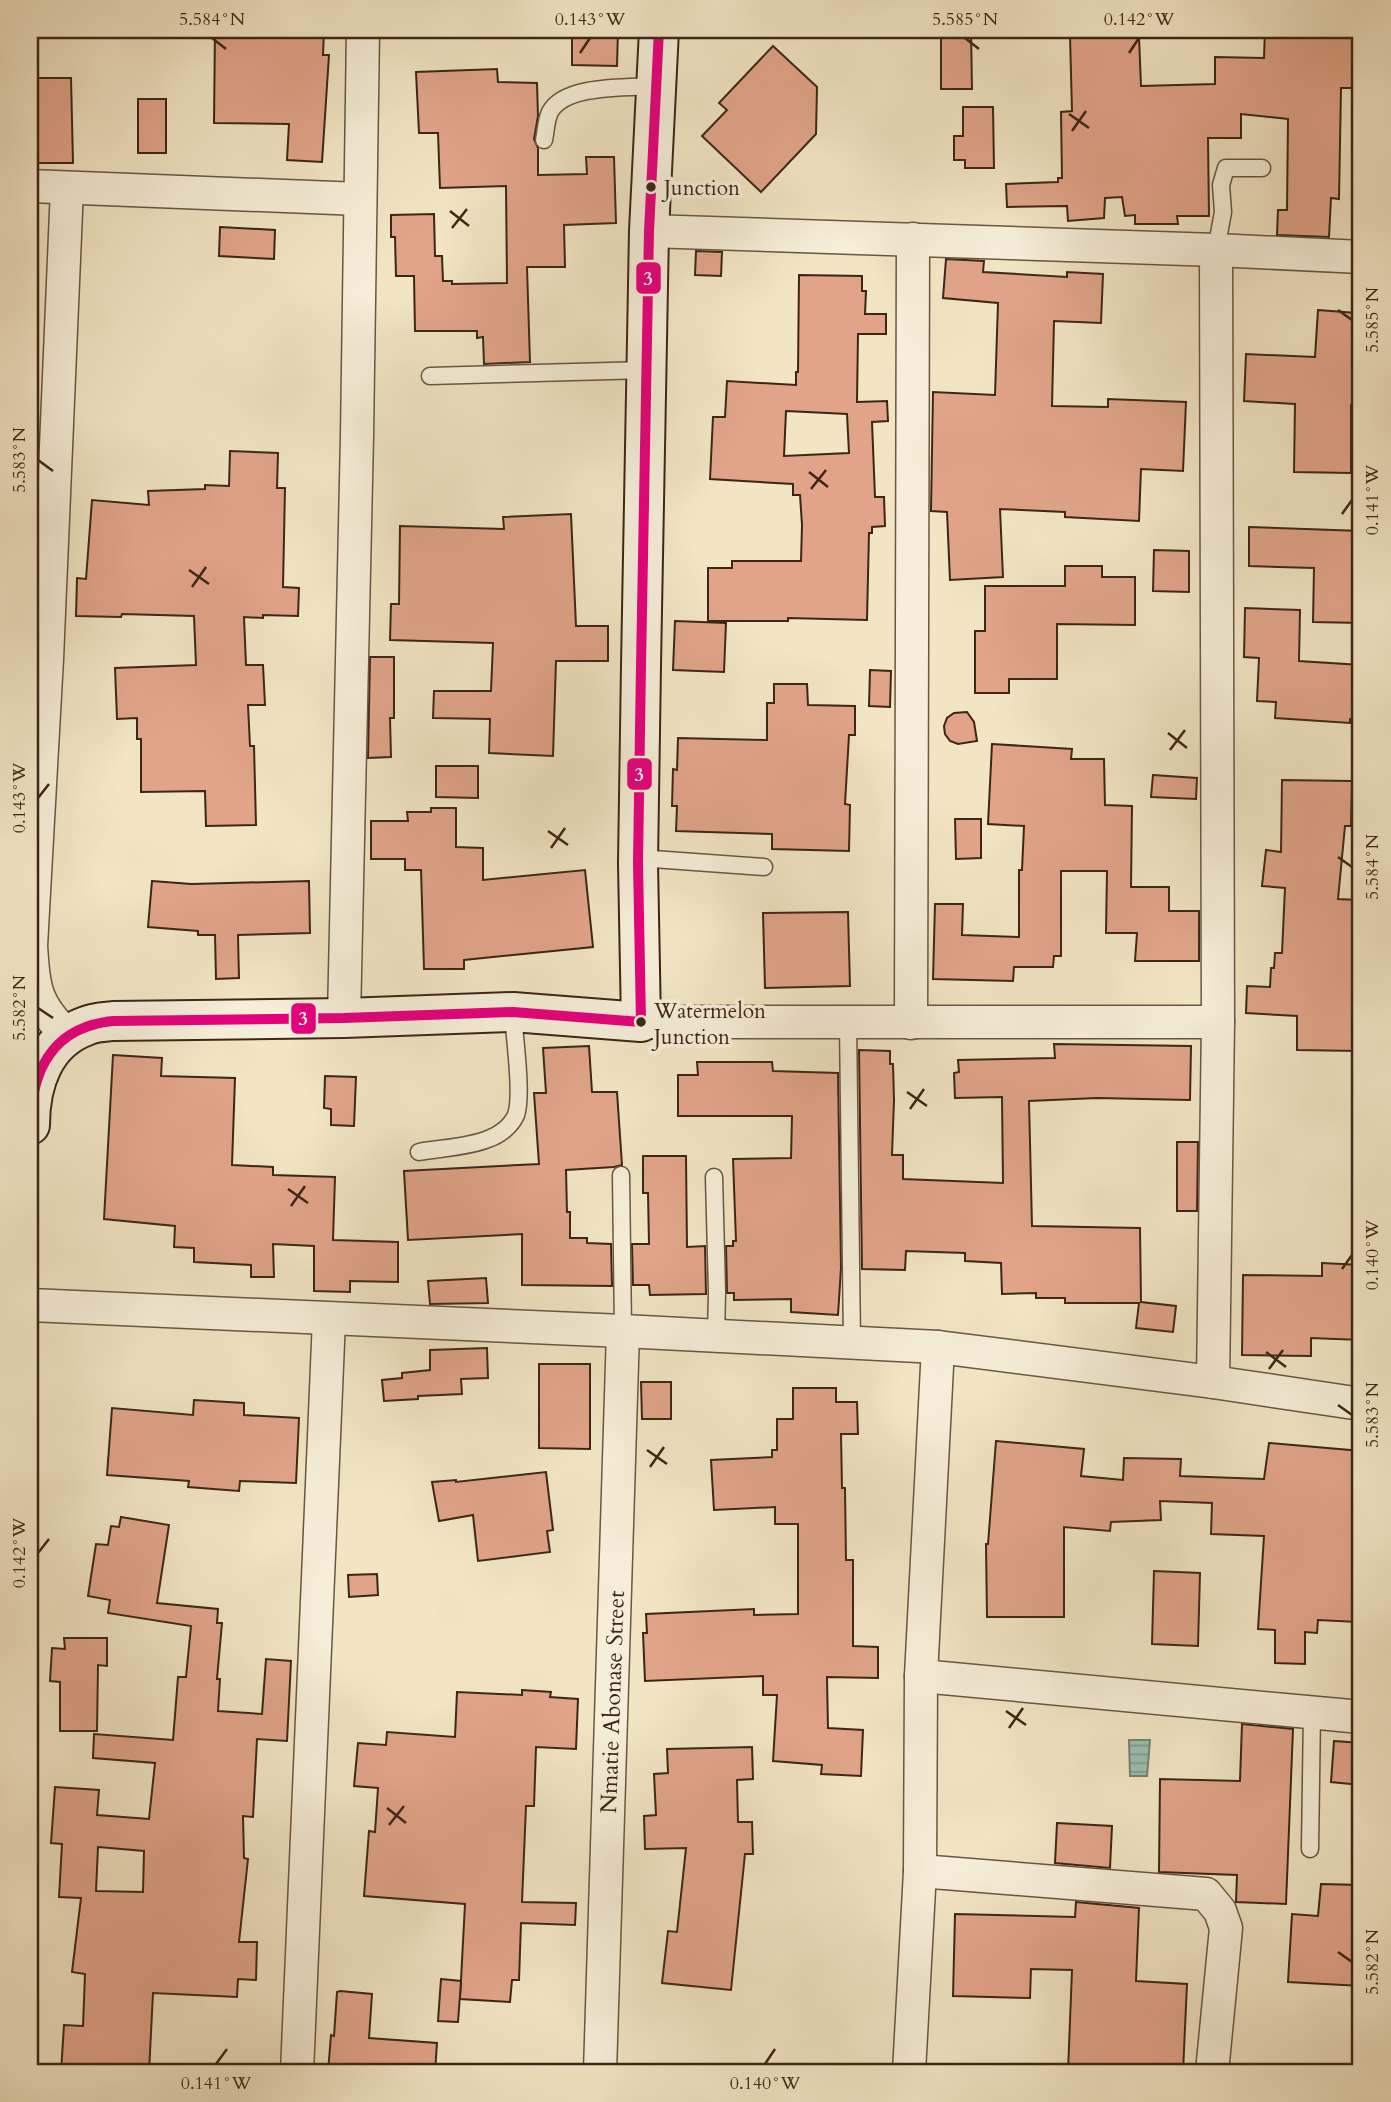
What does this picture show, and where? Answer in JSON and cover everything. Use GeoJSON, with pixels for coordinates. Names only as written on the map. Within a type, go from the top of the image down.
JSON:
{"type":"FeatureCollection","features":[{"type":"Feature","properties":{"kind":"street"},"geometry":{"type":"LineString","coordinates":[[344,1018],[363,30]]}},
{"type":"Feature","properties":{"kind":"street"},"geometry":{"type":"LineString","coordinates":[[641,1023],[639,858],[649,231],[659,30]]}},
{"type":"Feature","properties":{"kind":"street"},"geometry":{"type":"LineString","coordinates":[[30,186],[360,199]]}},
{"type":"Feature","properties":{"kind":"street"},"geometry":{"type":"LineString","coordinates":[[67,188],[48,646],[31,946],[34,988],[49,1018],[67,1035]]}},
{"type":"Feature","properties":{"kind":"street"},"geometry":{"type":"LineString","coordinates":[[649,231],[1361,257]]}},
{"type":"Feature","properties":{"kind":"street"},"geometry":{"type":"LineString","coordinates":[[911,1023],[913,239]]}},
{"type":"Feature","properties":{"kind":"street"},"geometry":{"type":"LineString","coordinates":[[1213,1382],[1218,1022],[1216,250]]}},
{"type":"Feature","properties":{"kind":"street"},"geometry":{"type":"LineString","coordinates":[[30,1125],[34,1083],[48,1053],[67,1035],[88,1024],[113,1021],[344,1018],[513,1012],[641,1023],[1218,1022]]}},
{"type":"Feature","properties":{"kind":"street"},"geometry":{"type":"LineString","coordinates":[[30,1305],[938,1348],[1213,1382],[1361,1404]]}},
{"type":"Feature","properties":{"kind":"street"},"geometry":{"type":"LineString","coordinates":[[297,2072],[329,1319]]}},
{"type":"Feature","properties":{"kind":"street","name":"Nmatie Abonase Street"},"geometry":{"type":"LineString","coordinates":[[600,2072],[623,1331]]}},
{"type":"Feature","properties":{"kind":"street"},"geometry":{"type":"LineString","coordinates":[[909,2072],[920,1871],[921,1676],[938,1348]]}},
{"type":"Feature","properties":{"kind":"street"},"geometry":{"type":"LineString","coordinates":[[921,1676],[1361,1717]]}},
{"type":"Feature","properties":{"kind":"street"},"geometry":{"type":"LineString","coordinates":[[920,1871],[1206,1894],[1220,1911],[1226,1928],[1212,2072]]}},
{"type":"Feature","properties":{"kind":"lane"},"geometry":{"type":"LineString","coordinates":[[544,139],[548,114],[555,104],[570,95],[656,86]]}},
{"type":"Feature","properties":{"kind":"lane"},"geometry":{"type":"LineString","coordinates":[[1216,250],[1223,212],[1221,185],[1226,168],[1262,169]]}},
{"type":"Feature","properties":{"kind":"lane"},"geometry":{"type":"LineString","coordinates":[[430,376],[648,370]]}},
{"type":"Feature","properties":{"kind":"lane"},"geometry":{"type":"LineString","coordinates":[[639,858],[764,867]]}},
{"type":"Feature","properties":{"kind":"lane"},"geometry":{"type":"LineString","coordinates":[[419,1152],[487,1140],[511,1123],[517,1113],[518,1094],[513,1012]]}},
{"type":"Feature","properties":{"kind":"lane"},"geometry":{"type":"LineString","coordinates":[[848,1023],[852,1343]]}},
{"type":"Feature","properties":{"kind":"lane"},"geometry":{"type":"LineString","coordinates":[[621,1175],[623,1331]]}},
{"type":"Feature","properties":{"kind":"lane"},"geometry":{"type":"LineString","coordinates":[[714,1177],[716,1336]]}},
{"type":"Feature","properties":{"kind":"lane"},"geometry":{"type":"LineString","coordinates":[[1310,1849],[1312,1712]]}},
{"type":"Feature","properties":{"kind":"water"},"geometry":{"type":"Polygon","coordinates":[[[1129,1740],[1150,1740],[1147,1776],[1130,1776],[1129,1740]]]}},
{"type":"Feature","properties":{"kind":"building"},"geometry":{"type":"Polygon","coordinates":[[[215,30],[324,30],[323,55],[329,55],[322,162],[287,160],[289,124],[214,123],[215,30]]]}},
{"type":"Feature","properties":{"kind":"building"},"geometry":{"type":"Polygon","coordinates":[[[572,30],[618,30],[617,66],[572,65],[572,30]]]}},
{"type":"Feature","properties":{"kind":"building"},"geometry":{"type":"Polygon","coordinates":[[[941,30],[971,30],[972,89],[941,89],[941,30]]]}},
{"type":"Feature","properties":{"kind":"building"},"geometry":{"type":"Polygon","coordinates":[[[1091,30],[1129,30],[1129,37],[1139,37],[1141,86],[1215,84],[1215,57],[1264,58],[1265,30],[1361,30],[1361,88],[1341,88],[1339,199],[1331,198],[1329,237],[1277,235],[1278,210],[1287,210],[1288,119],[1241,114],[1241,138],[1208,138],[1209,216],[1177,216],[1178,224],[1135,224],[1135,215],[1125,216],[1122,197],[1105,198],[1104,218],[1068,221],[1067,206],[1007,207],[1006,184],[1058,182],[1058,178],[1062,178],[1061,112],[1072,111],[1070,36],[1091,35],[1091,30]]]}},
{"type":"Feature","properties":{"kind":"building"},"geometry":{"type":"Polygon","coordinates":[[[773,46],[817,87],[816,134],[761,192],[702,136],[727,110],[719,103],[773,46]]]}},
{"type":"Feature","properties":{"kind":"building"},"geometry":{"type":"Polygon","coordinates":[[[497,69],[498,82],[537,83],[538,116],[534,139],[538,148],[538,175],[587,174],[586,157],[614,157],[616,223],[564,225],[565,267],[527,267],[530,362],[484,364],[483,337],[477,338],[477,331],[415,331],[414,276],[396,276],[395,237],[391,237],[391,215],[434,214],[435,256],[442,256],[443,281],[452,281],[452,284],[507,283],[506,186],[440,188],[438,133],[419,133],[416,72],[497,69]]]}},
{"type":"Feature","properties":{"kind":"building"},"geometry":{"type":"Polygon","coordinates":[[[36,78],[71,78],[73,163],[32,163],[31,93],[37,93],[36,78]]]}},
{"type":"Feature","properties":{"kind":"building"},"geometry":{"type":"Polygon","coordinates":[[[138,99],[166,99],[166,153],[138,153],[138,99]]]}},
{"type":"Feature","properties":{"kind":"building"},"geometry":{"type":"Polygon","coordinates":[[[963,107],[993,107],[994,168],[965,168],[965,160],[954,160],[954,136],[963,136],[963,107]]]}},
{"type":"Feature","properties":{"kind":"building"},"geometry":{"type":"Polygon","coordinates":[[[220,227],[275,230],[274,259],[219,256],[220,227]]]}},
{"type":"Feature","properties":{"kind":"building"},"geometry":{"type":"Polygon","coordinates":[[[696,251],[722,252],[721,276],[695,275],[696,251]]]}},
{"type":"Feature","properties":{"kind":"building"},"geometry":{"type":"Polygon","coordinates":[[[946,259],[984,261],[983,272],[1067,277],[1067,272],[1103,274],[1101,323],[1054,321],[1052,406],[1108,407],[1108,399],[1186,402],[1183,471],[1141,469],[1139,521],[1065,517],[1065,512],[1000,509],[1003,577],[950,580],[947,512],[931,511],[933,392],[995,395],[998,303],[943,298],[946,259]]]}},
{"type":"Feature","properties":{"kind":"building"},"geometry":{"type":"Polygon","coordinates":[[[799,275],[862,276],[862,291],[866,291],[865,314],[886,314],[886,334],[858,334],[857,402],[887,401],[888,421],[872,422],[875,497],[884,497],[885,526],[872,527],[872,533],[869,533],[867,620],[788,618],[788,621],[708,621],[708,568],[732,568],[732,561],[801,561],[800,495],[793,495],[793,484],[710,479],[713,417],[725,417],[727,381],[796,385],[799,275]],[[786,411],[784,456],[849,453],[847,414],[786,411]]]}},
{"type":"Feature","properties":{"kind":"building"},"geometry":{"type":"Polygon","coordinates":[[[1318,310],[1356,313],[1352,366],[1361,367],[1361,377],[1360,406],[1351,405],[1351,473],[1294,472],[1295,404],[1244,401],[1246,354],[1315,357],[1318,310]]]}},
{"type":"Feature","properties":{"kind":"building"},"geometry":{"type":"Polygon","coordinates":[[[230,451],[278,453],[277,488],[285,488],[283,587],[299,588],[298,616],[244,617],[246,665],[263,665],[265,705],[248,705],[250,746],[254,746],[256,825],[206,826],[205,791],[141,792],[141,739],[137,739],[137,718],[117,719],[115,668],[196,665],[194,616],[76,616],[77,578],[86,579],[92,500],[149,505],[148,491],[205,489],[205,485],[229,486],[230,451]]]}},
{"type":"Feature","properties":{"kind":"building"},"geometry":{"type":"Polygon","coordinates":[[[571,514],[576,626],[608,626],[608,661],[556,661],[553,756],[489,753],[490,719],[433,718],[434,691],[491,691],[493,643],[390,640],[391,604],[399,604],[400,526],[504,529],[503,517],[571,514]]]}},
{"type":"Feature","properties":{"kind":"building"},"geometry":{"type":"Polygon","coordinates":[[[1249,527],[1361,531],[1361,623],[1313,622],[1314,568],[1249,566],[1249,527]]]}},
{"type":"Feature","properties":{"kind":"building"},"geometry":{"type":"Polygon","coordinates":[[[1154,550],[1189,551],[1189,592],[1153,591],[1154,550]]]}},
{"type":"Feature","properties":{"kind":"building"},"geometry":{"type":"Polygon","coordinates":[[[1065,566],[1102,566],[1102,577],[1135,577],[1135,625],[1057,624],[1057,679],[1009,679],[1009,693],[975,693],[975,631],[985,631],[985,586],[1065,586],[1065,566]]]}},
{"type":"Feature","properties":{"kind":"building"},"geometry":{"type":"Polygon","coordinates":[[[1245,608],[1300,610],[1299,661],[1361,665],[1361,720],[1350,719],[1350,723],[1275,718],[1276,702],[1257,701],[1259,658],[1244,657],[1245,608]]]}},
{"type":"Feature","properties":{"kind":"building"},"geometry":{"type":"Polygon","coordinates":[[[675,621],[726,623],[724,672],[673,670],[675,621]]]}},
{"type":"Feature","properties":{"kind":"building"},"geometry":{"type":"Polygon","coordinates":[[[370,657],[394,657],[394,718],[390,718],[391,757],[368,758],[370,657]]]}},
{"type":"Feature","properties":{"kind":"building"},"geometry":{"type":"Polygon","coordinates":[[[870,670],[891,671],[890,707],[869,706],[870,670]]]}},
{"type":"Feature","properties":{"kind":"building"},"geometry":{"type":"Polygon","coordinates":[[[774,684],[807,684],[808,705],[855,706],[855,735],[849,735],[845,804],[850,805],[849,851],[772,849],[772,834],[676,831],[677,806],[672,806],[673,769],[677,770],[678,738],[767,740],[767,703],[774,703],[774,684]]]}},
{"type":"Feature","properties":{"kind":"building"},"geometry":{"type":"Polygon","coordinates":[[[967,712],[974,722],[977,741],[958,744],[950,741],[945,734],[947,718],[954,713],[967,712]]]}},
{"type":"Feature","properties":{"kind":"building"},"geometry":{"type":"Polygon","coordinates":[[[992,744],[1072,749],[1071,759],[1104,759],[1105,805],[1132,806],[1131,887],[1169,887],[1169,911],[1199,911],[1199,961],[1135,961],[1137,933],[1106,933],[1107,871],[1061,871],[1061,956],[1054,956],[1053,967],[1014,967],[1013,981],[933,979],[935,904],[963,904],[962,935],[1019,937],[1019,870],[1022,870],[1024,826],[988,824],[992,744]]]}},
{"type":"Feature","properties":{"kind":"building"},"geometry":{"type":"Polygon","coordinates":[[[436,766],[478,766],[478,798],[436,797],[436,766]]]}},
{"type":"Feature","properties":{"kind":"building"},"geometry":{"type":"Polygon","coordinates":[[[1153,775],[1197,778],[1196,799],[1151,797],[1153,775]]]}},
{"type":"Feature","properties":{"kind":"building"},"geometry":{"type":"Polygon","coordinates":[[[1282,780],[1352,781],[1351,826],[1345,826],[1338,899],[1357,900],[1353,1027],[1360,1027],[1359,1051],[1297,1050],[1297,1016],[1246,1013],[1247,986],[1270,987],[1275,953],[1282,953],[1285,888],[1262,886],[1266,850],[1281,852],[1282,780]]]}},
{"type":"Feature","properties":{"kind":"building"},"geometry":{"type":"Polygon","coordinates":[[[431,808],[456,808],[456,847],[483,848],[483,880],[585,870],[593,947],[464,960],[464,969],[424,969],[421,870],[405,870],[405,859],[371,859],[371,821],[408,821],[407,812],[431,812],[431,808]]]}},
{"type":"Feature","properties":{"kind":"building"},"geometry":{"type":"Polygon","coordinates":[[[955,819],[981,819],[981,858],[956,859],[955,819]]]}},
{"type":"Feature","properties":{"kind":"building"},"geometry":{"type":"Polygon","coordinates":[[[152,881],[191,884],[309,881],[310,933],[238,935],[239,978],[216,979],[215,935],[148,927],[152,881]]]}},
{"type":"Feature","properties":{"kind":"building"},"geometry":{"type":"Polygon","coordinates":[[[848,912],[850,986],[765,988],[763,913],[848,912]]]}},
{"type":"Feature","properties":{"kind":"building"},"geometry":{"type":"Polygon","coordinates":[[[1054,1044],[1191,1046],[1190,1100],[1097,1098],[1029,1101],[1032,1226],[1140,1228],[1141,1302],[1176,1306],[1173,1332],[1136,1328],[1139,1303],[1065,1303],[1065,1298],[1036,1298],[1036,1293],[1002,1294],[1001,1263],[965,1261],[965,1253],[906,1251],[905,1270],[862,1269],[859,1050],[890,1051],[894,1100],[892,1155],[903,1155],[903,1179],[1003,1183],[1002,1097],[955,1098],[954,1073],[959,1072],[958,1060],[1055,1058],[1054,1044]]]}},
{"type":"Feature","properties":{"kind":"building"},"geometry":{"type":"Polygon","coordinates":[[[589,1046],[592,1092],[617,1092],[622,1165],[566,1170],[567,1212],[570,1212],[570,1238],[587,1238],[587,1243],[611,1244],[612,1286],[522,1285],[522,1234],[408,1240],[404,1171],[539,1164],[534,1093],[546,1093],[543,1048],[589,1046]]]}},
{"type":"Feature","properties":{"kind":"building"},"geometry":{"type":"Polygon","coordinates":[[[113,1055],[162,1058],[161,1076],[235,1078],[232,1165],[273,1167],[273,1175],[335,1177],[333,1240],[398,1242],[398,1282],[350,1281],[350,1292],[314,1291],[314,1246],[273,1244],[274,1277],[251,1277],[251,1265],[194,1262],[194,1248],[174,1247],[175,1226],[104,1219],[113,1055]]]}},
{"type":"Feature","properties":{"kind":"building"},"geometry":{"type":"Polygon","coordinates":[[[697,1062],[772,1062],[773,1071],[838,1073],[841,1268],[838,1315],[791,1312],[791,1299],[734,1300],[734,1293],[727,1293],[726,1246],[733,1246],[733,1241],[736,1241],[733,1159],[791,1158],[792,1116],[678,1116],[678,1075],[698,1075],[697,1062]]]}},
{"type":"Feature","properties":{"kind":"building"},"geometry":{"type":"Polygon","coordinates":[[[325,1076],[356,1077],[354,1126],[331,1125],[331,1109],[324,1108],[325,1076]]]}},
{"type":"Feature","properties":{"kind":"building"},"geometry":{"type":"Polygon","coordinates":[[[1177,1142],[1198,1142],[1197,1211],[1177,1211],[1177,1142]]]}},
{"type":"Feature","properties":{"kind":"building"},"geometry":{"type":"Polygon","coordinates":[[[643,1156],[686,1156],[687,1247],[705,1246],[706,1294],[650,1295],[649,1285],[633,1285],[632,1244],[649,1244],[648,1193],[643,1193],[643,1156]]]}},
{"type":"Feature","properties":{"kind":"building"},"geometry":{"type":"Polygon","coordinates":[[[1322,1263],[1361,1265],[1361,1340],[1311,1338],[1311,1356],[1242,1355],[1243,1275],[1322,1276],[1322,1263]]]}},
{"type":"Feature","properties":{"kind":"building"},"geometry":{"type":"Polygon","coordinates":[[[486,1278],[488,1303],[430,1304],[428,1281],[486,1278]]]}},
{"type":"Feature","properties":{"kind":"building"},"geometry":{"type":"Polygon","coordinates":[[[487,1348],[488,1378],[461,1379],[462,1394],[384,1401],[382,1380],[402,1378],[402,1373],[430,1370],[430,1350],[487,1348]]]}},
{"type":"Feature","properties":{"kind":"building"},"geometry":{"type":"Polygon","coordinates":[[[539,1364],[590,1364],[590,1449],[539,1448],[539,1364]]]}},
{"type":"Feature","properties":{"kind":"building"},"geometry":{"type":"Polygon","coordinates":[[[641,1382],[671,1382],[671,1419],[642,1419],[641,1382]]]}},
{"type":"Feature","properties":{"kind":"building"},"geometry":{"type":"Polygon","coordinates":[[[793,1388],[836,1388],[836,1402],[857,1402],[858,1434],[841,1434],[846,1560],[853,1560],[853,1646],[878,1647],[878,1678],[827,1677],[828,1728],[863,1730],[861,1776],[821,1774],[822,1765],[773,1761],[777,1695],[763,1695],[763,1676],[645,1681],[643,1633],[647,1633],[646,1614],[754,1609],[754,1615],[798,1614],[798,1524],[775,1524],[775,1507],[714,1510],[711,1460],[772,1457],[772,1450],[777,1450],[777,1419],[793,1419],[793,1388]]]}},
{"type":"Feature","properties":{"kind":"building"},"geometry":{"type":"Polygon","coordinates":[[[194,1400],[244,1403],[244,1415],[299,1418],[296,1483],[240,1481],[239,1491],[188,1487],[189,1481],[107,1475],[112,1408],[193,1415],[194,1400]]]}},
{"type":"Feature","properties":{"kind":"building"},"geometry":{"type":"Polygon","coordinates":[[[996,1441],[1084,1449],[1081,1476],[1123,1480],[1124,1458],[1181,1459],[1180,1476],[1264,1479],[1269,1443],[1361,1451],[1358,1622],[1318,1620],[1317,1633],[1305,1632],[1305,1664],[1275,1663],[1275,1630],[1258,1629],[1264,1536],[1211,1534],[1212,1503],[1160,1501],[1161,1520],[1111,1522],[1110,1531],[1064,1527],[1064,1617],[987,1617],[986,1544],[996,1441]]]}},
{"type":"Feature","properties":{"kind":"building"},"geometry":{"type":"Polygon","coordinates":[[[546,1472],[553,1530],[547,1531],[550,1552],[478,1561],[473,1515],[439,1521],[432,1482],[546,1472]]]}},
{"type":"Feature","properties":{"kind":"building"},"geometry":{"type":"Polygon","coordinates":[[[121,1517],[169,1525],[157,1603],[218,1609],[217,1623],[222,1623],[217,1679],[220,1679],[218,1711],[262,1714],[266,1659],[291,1661],[287,1741],[257,1739],[253,1817],[243,1816],[244,1858],[248,1859],[239,1942],[257,1942],[256,1980],[238,1979],[237,1997],[153,1993],[149,2072],[61,2072],[64,2025],[83,2026],[85,1974],[72,1972],[81,1898],[59,1897],[62,1844],[51,1843],[55,1787],[99,1790],[97,1815],[149,1819],[155,1763],[93,1758],[94,1734],[173,1740],[178,1677],[186,1677],[191,1626],[108,1613],[110,1600],[88,1596],[96,1544],[108,1545],[111,1526],[119,1527],[121,1517]],[[98,1847],[96,1891],[143,1892],[144,1851],[98,1847]]]}},
{"type":"Feature","properties":{"kind":"building"},"geometry":{"type":"Polygon","coordinates":[[[1154,1571],[1200,1573],[1198,1646],[1152,1644],[1154,1571]]]}},
{"type":"Feature","properties":{"kind":"building"},"geometry":{"type":"Polygon","coordinates":[[[377,1574],[378,1595],[349,1597],[348,1575],[377,1574]]]}},
{"type":"Feature","properties":{"kind":"building"},"geometry":{"type":"Polygon","coordinates":[[[64,1638],[107,1638],[107,1666],[98,1665],[97,1731],[60,1731],[60,1682],[50,1681],[52,1648],[65,1649],[64,1638]]]}},
{"type":"Feature","properties":{"kind":"building"},"geometry":{"type":"Polygon","coordinates":[[[522,1690],[551,1692],[550,1697],[578,1699],[576,1749],[536,1747],[534,1806],[526,1806],[522,1902],[576,1903],[575,1925],[521,1923],[519,1980],[512,1980],[510,2002],[460,1999],[465,1904],[364,1896],[369,1831],[375,1832],[378,1788],[354,1786],[358,1743],[386,1745],[387,1732],[455,1737],[457,1692],[522,1695],[522,1690]]]}},
{"type":"Feature","properties":{"kind":"building"},"geometry":{"type":"Polygon","coordinates":[[[1242,1724],[1293,1729],[1286,1904],[1236,1902],[1237,1875],[1159,1872],[1160,1779],[1240,1781],[1242,1724]]]}},
{"type":"Feature","properties":{"kind":"building"},"geometry":{"type":"Polygon","coordinates":[[[1334,1741],[1361,1743],[1361,1785],[1331,1782],[1334,1741]]]}},
{"type":"Feature","properties":{"kind":"building"},"geometry":{"type":"Polygon","coordinates":[[[752,1747],[753,1779],[737,1780],[738,1822],[752,1822],[753,1854],[745,1854],[731,1990],[662,1983],[668,1931],[677,1932],[686,1848],[645,1849],[644,1816],[656,1815],[654,1774],[668,1773],[667,1749],[752,1747]]]}},
{"type":"Feature","properties":{"kind":"building"},"geometry":{"type":"Polygon","coordinates":[[[1057,1823],[1112,1826],[1110,1868],[1055,1863],[1057,1823]]]}},
{"type":"Feature","properties":{"kind":"building"},"geometry":{"type":"Polygon","coordinates":[[[1321,1884],[1361,1885],[1361,1986],[1288,1982],[1292,1914],[1318,1916],[1321,1884]]]}},
{"type":"Feature","properties":{"kind":"building"},"geometry":{"type":"Polygon","coordinates":[[[1076,1902],[1139,1908],[1136,1981],[1187,1984],[1183,2072],[1068,2072],[1072,1970],[1031,1969],[1030,1998],[953,1996],[955,1914],[1075,1917],[1076,1902]]]}},
{"type":"Feature","properties":{"kind":"building"},"geometry":{"type":"Polygon","coordinates":[[[441,1979],[461,1981],[458,2022],[438,2021],[441,1979]]]}},
{"type":"Feature","properties":{"kind":"building"},"geometry":{"type":"Polygon","coordinates":[[[337,1992],[372,1994],[369,2038],[437,2043],[435,2072],[328,2072],[337,1992]]]}},
{"type":"Feature","properties":{"kind":"transit line","name":"3"},"geometry":{"type":"LineString","coordinates":[[641,1022],[638,863],[641,665],[649,231],[659,30]]}},
{"type":"Feature","properties":{"kind":"transit line","name":"3"},"geometry":{"type":"LineString","coordinates":[[30,1125],[35,1086],[50,1054],[75,1032],[113,1021],[344,1018],[513,1012],[641,1022]]}},
{"type":"Feature","properties":{"kind":"place","name":"Junction"},"geometry":{"type":"Point","coordinates":[651,187]}},
{"type":"Feature","properties":{"kind":"place","name":"Watermelon Junction"},"geometry":{"type":"Point","coordinates":[641,1022]}}]}
